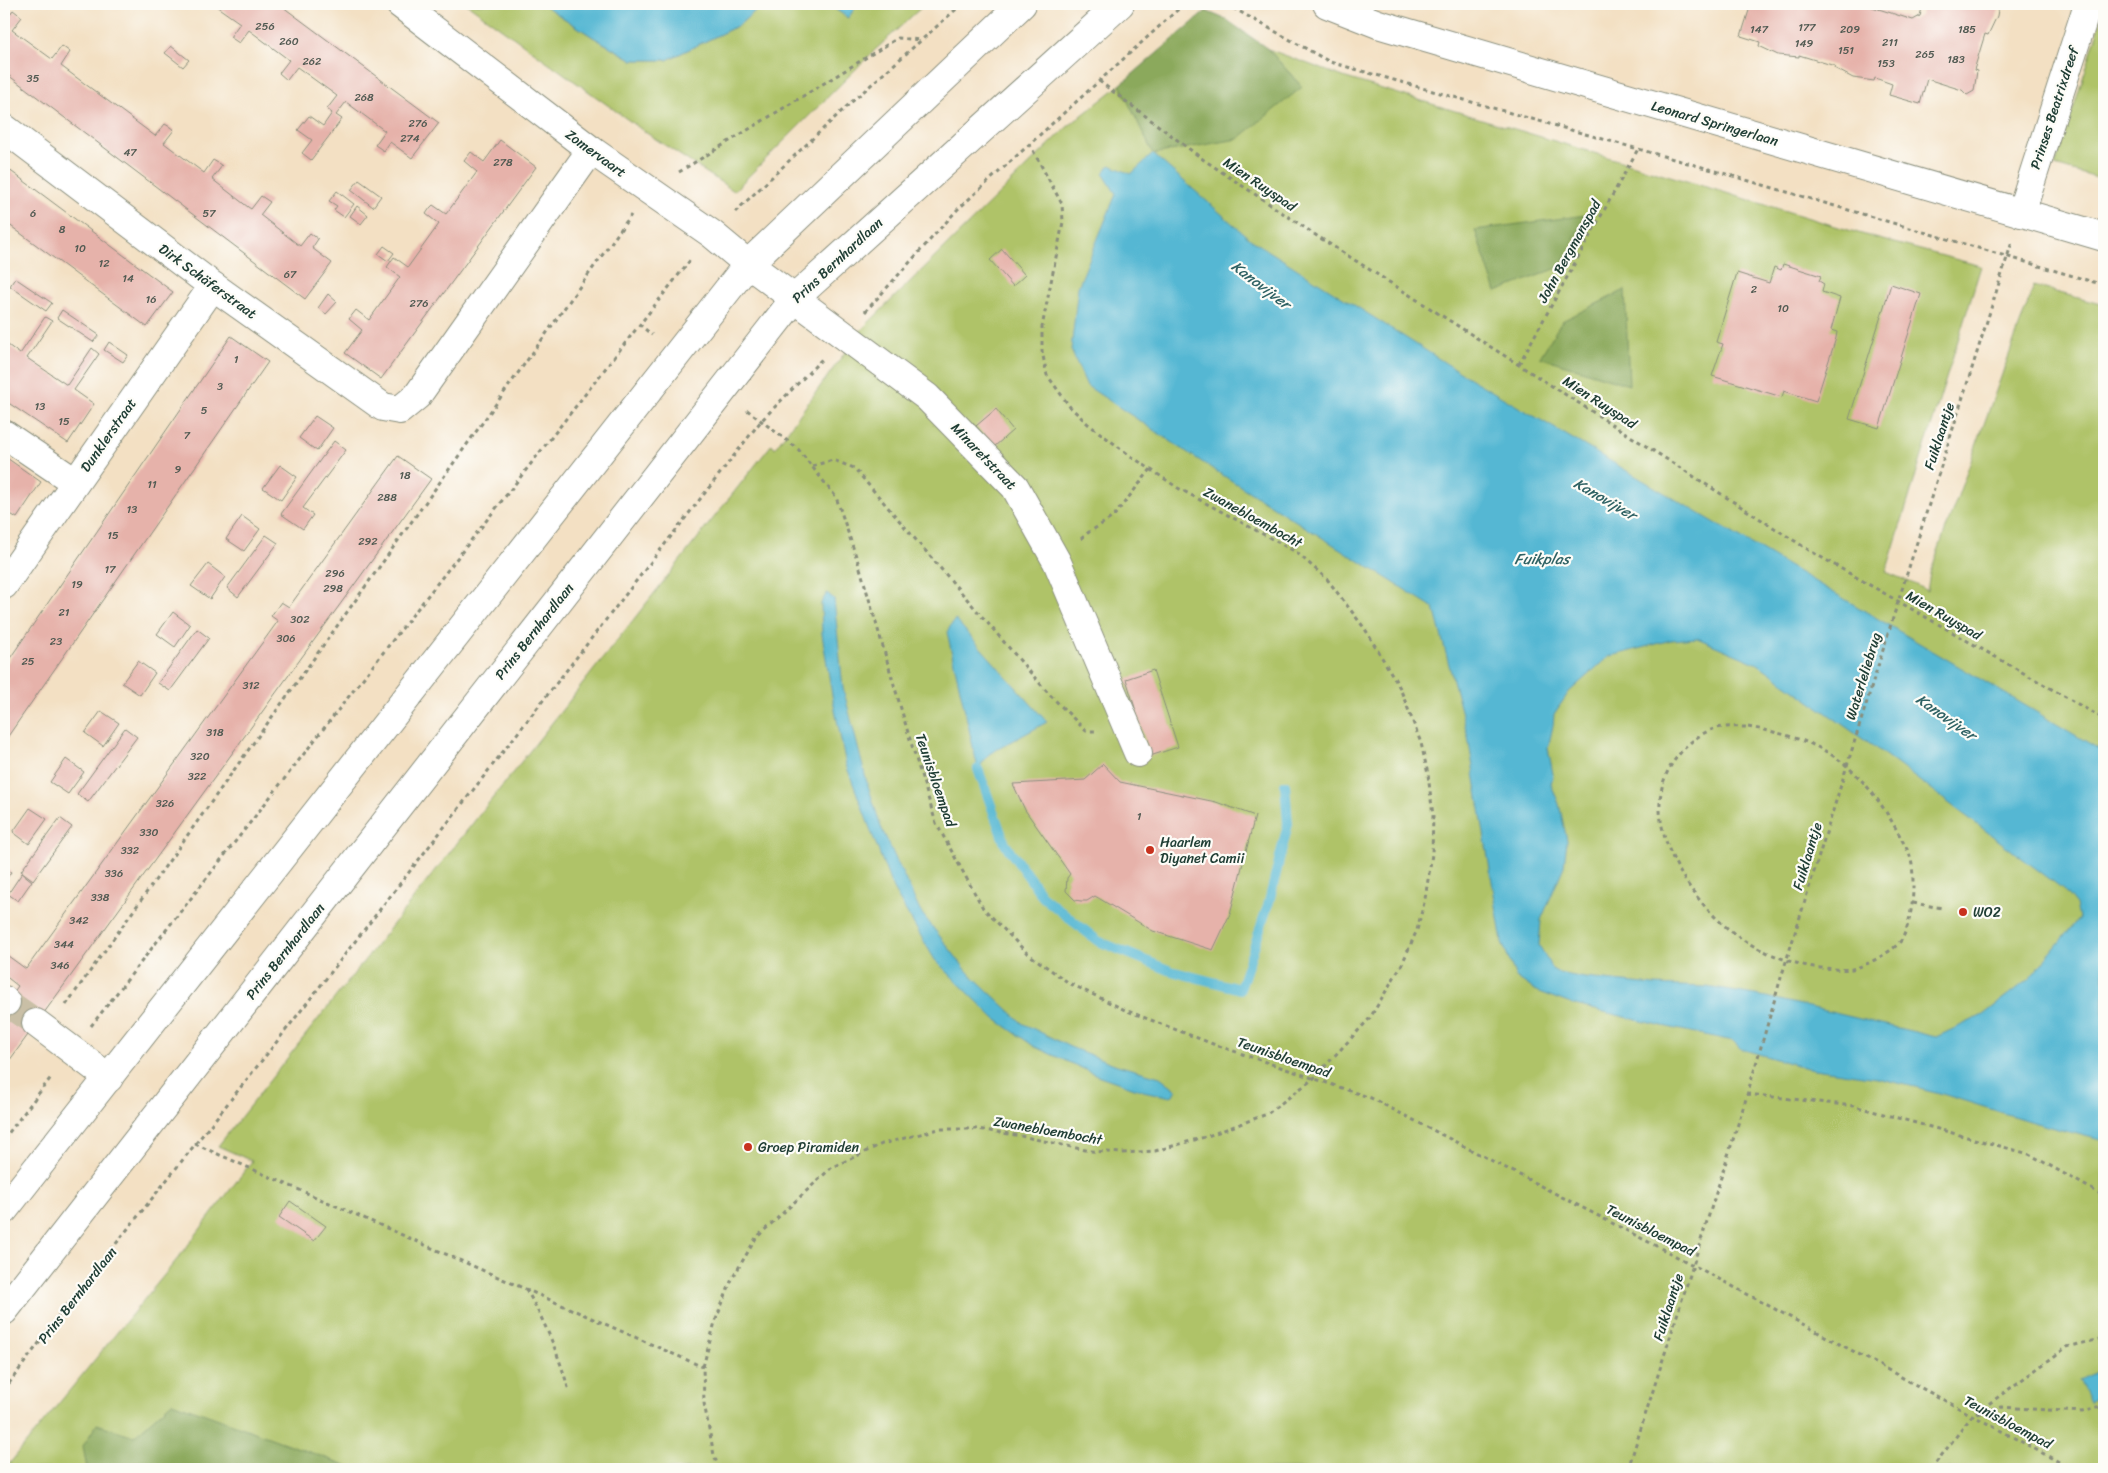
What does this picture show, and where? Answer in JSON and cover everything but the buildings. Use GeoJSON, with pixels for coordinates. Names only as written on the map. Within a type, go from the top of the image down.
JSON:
{"type":"FeatureCollection","features":[{"type":"Feature","properties":{"kind":"main road","name":"Zomervaart"},"geometry":{"type":"LineString","coordinates":[[400,4],[591,150],[712,234],[794,298]]}},
{"type":"Feature","properties":{"kind":"main road"},"geometry":{"type":"LineString","coordinates":[[4,1210],[748,264],[1022,4]]}},
{"type":"Feature","properties":{"kind":"main road","name":"Prins Bernhardlaan"},"geometry":{"type":"LineString","coordinates":[[4,1311],[794,298],[1120,4]]}},
{"type":"Feature","properties":{"kind":"main road","name":"Leonard Springerlaan"},"geometry":{"type":"LineString","coordinates":[[1327,4],[1378,24],[2104,237]]}},
{"type":"Feature","properties":{"kind":"main road","name":"Prinses Beatrixdreef"},"geometry":{"type":"LineString","coordinates":[[2021,212],[2088,4]]}},
{"type":"Feature","properties":{"kind":"main road","name":"Dirk Schäferstraat"},"geometry":{"type":"LineString","coordinates":[[4,128],[213,286],[383,407],[400,410],[417,396],[591,150]]}},
{"type":"Feature","properties":{"kind":"main road","name":"Dunklerstraat"},"geometry":{"type":"LineString","coordinates":[[4,586],[213,286]]}},
{"type":"Feature","properties":{"kind":"main road","name":"Minaretstraat"},"geometry":{"type":"LineString","coordinates":[[794,298],[927,397],[1015,487],[1057,562],[1134,743]]}},
{"type":"Feature","properties":{"kind":"main road"},"geometry":{"type":"LineString","coordinates":[[4,434],[75,482]]}},
{"type":"Feature","properties":{"kind":"main road"},"geometry":{"type":"LineString","coordinates":[[42,1027],[109,1078]]}},
{"type":"Feature","properties":{"kind":"path"},"geometry":{"type":"LineString","coordinates":[[4,1139],[620,347],[712,234],[846,107],[962,4]]}},
{"type":"Feature","properties":{"kind":"path"},"geometry":{"type":"LineString","coordinates":[[844,336],[957,210],[1184,4]]}},
{"type":"Feature","properties":{"kind":"path"},"geometry":{"type":"LineString","coordinates":[[1226,4],[1330,62],[1638,149],[2104,285]]}},
{"type":"Feature","properties":{"kind":"path"},"geometry":{"type":"LineString","coordinates":[[42,1027],[649,190],[898,38],[921,40]]}},
{"type":"Feature","properties":{"kind":"path","name":"Mien Ruyspad"},"geometry":{"type":"LineString","coordinates":[[1099,82],[1204,160],[1317,236],[1812,552],[2104,720]]}},
{"type":"Feature","properties":{"kind":"path","name":"Zwanebloembocht"},"geometry":{"type":"LineString","coordinates":[[719,1469],[714,1455],[704,1403],[703,1367],[715,1322],[732,1279],[756,1238],[831,1168],[882,1144],[939,1129],[978,1129],[1090,1151],[1122,1153],[1154,1151],[1205,1137],[1267,1114],[1313,1079],[1370,1018],[1402,964],[1417,930],[1425,899],[1432,854],[1433,816],[1428,774],[1421,742],[1400,688],[1364,629],[1327,579],[1296,552],[1178,488],[1151,469],[1088,424],[1070,407],[1047,375],[1042,351],[1042,327],[1063,222],[1062,204],[1030,145]]}},
{"type":"Feature","properties":{"kind":"path","name":"John Bergmanspad"},"geometry":{"type":"LineString","coordinates":[[1519,364],[1638,149]]}},
{"type":"Feature","properties":{"kind":"path","name":"Fuiklaantje"},"geometry":{"type":"LineString","coordinates":[[1892,620],[2008,258]]}},
{"type":"Feature","properties":{"kind":"path","name":"Prins Bernhardlaan"},"geometry":{"type":"LineString","coordinates":[[4,1390],[68,1304],[275,1044],[761,421],[844,336]]}},
{"type":"Feature","properties":{"kind":"path","name":"Teunisbloempad"},"geometry":{"type":"LineString","coordinates":[[761,421],[798,449],[836,497],[860,568],[936,823],[983,908],[1027,953],[1069,983],[1125,1010],[1212,1044],[1371,1098],[1693,1265],[2072,1469]]}},
{"type":"Feature","properties":{"kind":"path"},"geometry":{"type":"LineString","coordinates":[[812,466],[833,460],[854,468],[1048,693],[1086,731],[1134,743]]}},
{"type":"Feature","properties":{"kind":"path"},"geometry":{"type":"LineString","coordinates":[[1057,562],[1089,532],[1113,517],[1151,469]]}},
{"type":"Feature","properties":{"kind":"path","name":"Waterleliebrug"},"geometry":{"type":"LineString","coordinates":[[1855,738],[1892,620]]}},
{"type":"Feature","properties":{"kind":"path"},"geometry":{"type":"LineString","coordinates":[[1748,727],[1802,739],[1846,766],[1873,793],[1888,814],[1910,856],[1913,902],[1902,941],[1878,958],[1853,969],[1821,968],[1786,960],[1762,951],[1731,930],[1707,909],[1682,875],[1671,855],[1662,823],[1660,802],[1664,781],[1672,763],[1683,749],[1698,736],[1718,728],[1748,727]]}},
{"type":"Feature","properties":{"kind":"path","name":"Fuiklaantje"},"geometry":{"type":"LineString","coordinates":[[1628,1469],[1756,1066],[1786,960],[1855,738]]}},
{"type":"Feature","properties":{"kind":"path"},"geometry":{"type":"LineString","coordinates":[[1913,902],[1942,908]]}},
{"type":"Feature","properties":{"kind":"path"},"geometry":{"type":"LineString","coordinates":[[1747,1094],[1854,1106],[2029,1154],[2104,1196]]}},
{"type":"Feature","properties":{"kind":"path"},"geometry":{"type":"LineString","coordinates":[[195,1144],[703,1367]]}},
{"type":"Feature","properties":{"kind":"path"},"geometry":{"type":"LineString","coordinates":[[526,1289],[560,1357],[569,1391]]}},
{"type":"Feature","properties":{"kind":"path"},"geometry":{"type":"LineString","coordinates":[[1930,1469],[1972,1416],[2066,1347],[2104,1338]]}},
{"type":"Feature","properties":{"kind":"path"},"geometry":{"type":"LineString","coordinates":[[1972,1416],[2001,1407],[2082,1412],[2104,1406]]}},
{"type":"Feature","properties":{"kind":"green space"},"geometry":{"type":"Polygon","coordinates":[[[467,4],[542,4],[633,60],[667,60],[739,25],[763,4],[828,4],[848,18],[858,4],[925,4],[875,50],[734,191],[645,132],[467,4]]]}},
{"type":"Feature","properties":{"kind":"green space"},"geometry":{"type":"Polygon","coordinates":[[[1206,11],[1227,20],[1268,49],[1302,87],[1238,139],[1153,154],[1120,85],[1206,11]]]}},
{"type":"Feature","properties":{"kind":"green space"},"geometry":{"type":"Polygon","coordinates":[[[2104,12],[2104,180],[2055,166],[2104,12]]]}},
{"type":"Feature","properties":{"kind":"green space"},"geometry":{"type":"Polygon","coordinates":[[[1268,49],[1346,78],[1875,238],[1981,266],[1886,572],[1927,591],[1930,573],[2034,286],[2104,305],[2104,1469],[5,1469],[179,1257],[252,1161],[218,1146],[772,444],[775,448],[863,328],[1066,128],[1120,85],[1185,149],[1302,87],[1268,49]]]}},
{"type":"Feature","properties":{"kind":"green space"},"geometry":{"type":"Polygon","coordinates":[[[1586,215],[1560,267],[1496,292],[1475,230],[1586,215]]]}},
{"type":"Feature","properties":{"kind":"green space"},"geometry":{"type":"Polygon","coordinates":[[[1625,290],[1629,385],[1540,357],[1562,321],[1625,290]]]}},
{"type":"Feature","properties":{"kind":"green space"},"geometry":{"type":"Polygon","coordinates":[[[172,1402],[348,1466],[350,1469],[87,1469],[83,1446],[97,1424],[134,1436],[172,1402]]]}},
{"type":"Feature","properties":{"kind":"water"},"geometry":{"type":"Polygon","coordinates":[[[542,4],[763,4],[739,25],[667,60],[633,60],[542,4]]]}},
{"type":"Feature","properties":{"kind":"water"},"geometry":{"type":"Polygon","coordinates":[[[828,4],[858,4],[848,18],[828,4]]]}},
{"type":"Feature","properties":{"kind":"water","name":"Fuikplas"},"geometry":{"type":"Polygon","coordinates":[[[1153,154],[1250,239],[1466,376],[2104,752],[2104,1141],[2032,1122],[1936,1092],[1877,1078],[1807,1068],[1741,1049],[1733,1041],[1571,1004],[1536,991],[1516,977],[1502,942],[1468,737],[1434,608],[1205,464],[1087,386],[1071,350],[1078,287],[1116,194],[1103,173],[1110,165],[1131,174],[1153,154]],[[1697,638],[1671,640],[1608,657],[1569,692],[1554,714],[1548,748],[1553,774],[1551,784],[1559,804],[1567,840],[1564,866],[1541,920],[1539,945],[1552,969],[1559,973],[1585,978],[1654,985],[1707,987],[1767,997],[1936,1037],[1983,1015],[2029,979],[2079,918],[2076,905],[2063,889],[1881,752],[1758,664],[1697,638]]]}},
{"type":"Feature","properties":{"kind":"water"},"geometry":{"type":"Polygon","coordinates":[[[827,593],[834,599],[843,688],[866,779],[881,827],[920,911],[967,971],[1022,1023],[1070,1047],[1117,1065],[1160,1077],[1177,1090],[1171,1097],[1143,1091],[1097,1075],[1035,1047],[994,1018],[935,960],[893,889],[846,765],[822,634],[821,603],[827,593]]]}},
{"type":"Feature","properties":{"kind":"water"},"geometry":{"type":"Polygon","coordinates":[[[955,619],[1047,722],[989,754],[978,769],[947,632],[955,619]]]}},
{"type":"Feature","properties":{"kind":"water"},"geometry":{"type":"Polygon","coordinates":[[[2104,1369],[2104,1393],[2090,1402],[2079,1380],[2104,1369]]]}},
{"type":"Feature","properties":{"kind":"waterway"},"geometry":{"type":"LineString","coordinates":[[978,769],[1005,844],[1043,897],[1098,941],[1171,971],[1240,989],[1269,902],[1288,824],[1285,785]]}},
{"type":"Feature","properties":{"kind":"tunnel"},"geometry":{"type":"LineString","coordinates":[[6,1002],[36,1023]]}},
{"type":"Feature","properties":{"kind":"place","name":"Haarlem Diyanet Camii"},"geometry":{"type":"Point","coordinates":[1150,850]}},
{"type":"Feature","properties":{"kind":"place","name":"WO2"},"geometry":{"type":"Point","coordinates":[1963,912]}},
{"type":"Feature","properties":{"kind":"place","name":"Groep Piramiden"},"geometry":{"type":"Point","coordinates":[748,1147]}},
{"type":"Feature","properties":{"kind":"water label","name":"Kanovijver"},"geometry":{"type":"Point","coordinates":[1261,285]}},
{"type":"Feature","properties":{"kind":"water label","name":"Kanovijver"},"geometry":{"type":"Point","coordinates":[1605,499]}},
{"type":"Feature","properties":{"kind":"water label","name":"Kanovijver"},"geometry":{"type":"Point","coordinates":[1946,717]}}]}
